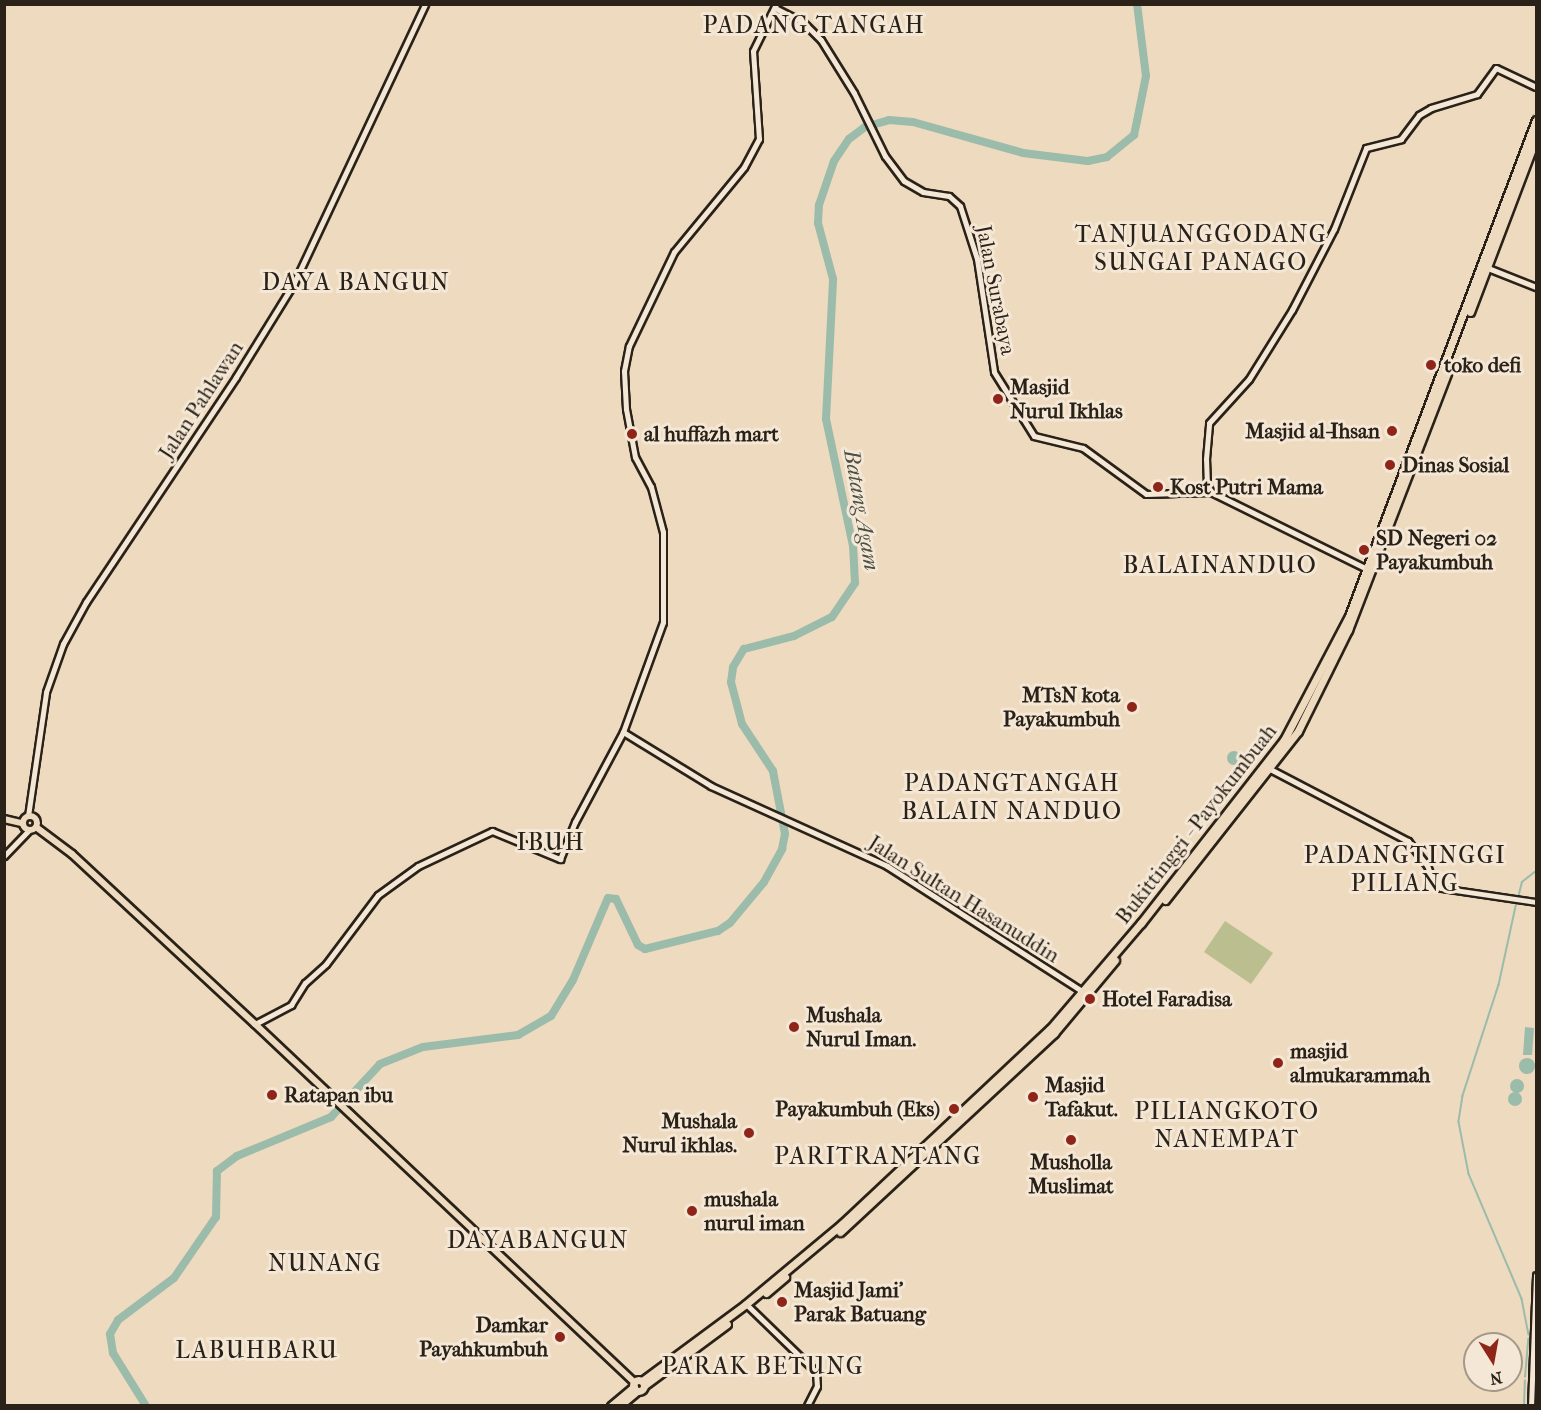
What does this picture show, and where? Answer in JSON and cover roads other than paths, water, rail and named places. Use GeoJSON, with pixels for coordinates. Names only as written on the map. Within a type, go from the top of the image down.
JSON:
{"type":"FeatureCollection","features":[{"type":"Feature","properties":{"kind":"highway","name":"Bukittinggi - Payokumbuah"},"geometry":{"type":"LineString","coordinates":[[932,1144],[1050,1029],[1170,890],[1284,741],[1321,680],[1367,569],[1507,208],[1536,120]]}},
{"type":"Feature","properties":{"kind":"highway","name":"Bukittinggi - Payokumbuah"},"geometry":{"type":"LineString","coordinates":[[1514,189],[1536,138]]}},
{"type":"Feature","properties":{"kind":"highway","name":"Bukittinggi - Payokumbuah"},"geometry":{"type":"LineString","coordinates":[[638,1385],[748,1305],[932,1144],[1054,1033],[1270,769],[1298,730],[1377,561],[1488,268],[1507,208]]}},
{"type":"Feature","properties":{"kind":"highway"},"geometry":{"type":"LineString","coordinates":[[610,1406],[638,1385]]}},
{"type":"Feature","properties":{"kind":"highway"},"geometry":{"type":"LineString","coordinates":[[619,1406],[638,1385]]}},
{"type":"Feature","properties":{"kind":"main road"},"geometry":{"type":"LineString","coordinates":[[22,823],[28,816],[35,817],[36,827],[72,854],[638,1385]]}},
{"type":"Feature","properties":{"kind":"main road"},"geometry":{"type":"LineString","coordinates":[[4,819],[22,823],[29,830],[36,827]]}},
{"type":"Feature","properties":{"kind":"street","name":"Jalan Pahlawan"},"geometry":{"type":"LineString","coordinates":[[28,816],[46,692],[63,644],[86,602],[236,377],[294,283],[425,4]]}},
{"type":"Feature","properties":{"kind":"street","name":"Jalan Surabaya"},"geometry":{"type":"LineString","coordinates":[[775,6],[803,22],[821,40],[877,143],[904,181],[923,192],[949,196],[960,206],[976,260],[994,372],[1034,436],[1083,448],[1146,494],[1203,492],[1209,489],[1367,569]]}},
{"type":"Feature","properties":{"kind":"street"},"geometry":{"type":"LineString","coordinates":[[255,1024],[291,1005],[304,983],[326,964],[378,895],[418,866],[492,831],[560,859],[575,822],[623,732],[663,622],[665,559],[658,509],[635,457],[628,429],[624,379],[629,346],[669,260],[696,220],[744,167],[759,138],[753,51],[775,6]]}},
{"type":"Feature","properties":{"kind":"street"},"geometry":{"type":"LineString","coordinates":[[1209,489],[1209,423],[1249,379],[1292,310],[1334,229],[1366,148],[1401,139],[1426,110],[1477,94],[1496,68],[1536,87]]}},
{"type":"Feature","properties":{"kind":"street"},"geometry":{"type":"LineString","coordinates":[[1488,268],[1536,287]]}},
{"type":"Feature","properties":{"kind":"street","name":"Jalan Sultan Hasanuddin"},"geometry":{"type":"LineString","coordinates":[[623,732],[711,786],[887,866],[1082,992]]}},
{"type":"Feature","properties":{"kind":"street"},"geometry":{"type":"LineString","coordinates":[[1270,769],[1408,841],[1427,864],[1434,884],[1459,893],[1519,898],[1536,902]]}},
{"type":"Feature","properties":{"kind":"street"},"geometry":{"type":"LineString","coordinates":[[4,856],[29,830]]}},
{"type":"Feature","properties":{"kind":"street"},"geometry":{"type":"LineString","coordinates":[[1531,1406],[1535,1360],[1536,1275]]}},
{"type":"Feature","properties":{"kind":"street"},"geometry":{"type":"LineString","coordinates":[[748,1305],[816,1372],[817,1386],[807,1406]]}},
{"type":"Feature","properties":{"kind":"waterway","name":"Batang Agam"},"geometry":{"type":"LineString","coordinates":[[146,1406],[113,1353],[110,1334],[118,1320],[174,1278],[216,1217],[217,1171],[237,1156],[331,1117],[380,1064],[423,1047],[518,1035],[551,1016],[573,980],[608,898],[616,899],[638,945],[645,949],[718,931],[730,923],[764,882],[782,849],[785,834],[773,771],[742,724],[731,682],[733,667],[744,649],[794,636],[832,617],[855,583],[853,546],[826,419],[833,279],[818,223],[819,205],[834,161],[849,139],[865,127],[889,120],[913,122],[1023,153],[1088,161],[1107,157],[1134,135],[1146,76],[1137,4]]}},
{"type":"Feature","properties":{"kind":"waterway"},"geometry":{"type":"LineString","coordinates":[[1518,898],[1522,882],[1536,871]]}},
{"type":"Feature","properties":{"kind":"waterway"},"geometry":{"type":"LineString","coordinates":[[1517,902],[1499,985],[1463,1096],[1459,1122],[1469,1174],[1522,1299],[1529,1334]]}},
{"type":"Feature","properties":{"kind":"waterway"},"geometry":{"type":"LineString","coordinates":[[1525,1377],[1528,1339]]}},
{"type":"Feature","properties":{"kind":"waterway"},"geometry":{"type":"LineString","coordinates":[[1524,1406],[1525,1381]]}},
{"type":"Feature","properties":{"kind":"place","name":"toko defi"},"geometry":{"type":"Point","coordinates":[1431,365]}},
{"type":"Feature","properties":{"kind":"place","name":"Masjid Nurul Ikhlas"},"geometry":{"type":"Point","coordinates":[998,399]}},
{"type":"Feature","properties":{"kind":"place","name":"Masjid al-Ihsan"},"geometry":{"type":"Point","coordinates":[1392,431]}},
{"type":"Feature","properties":{"kind":"place","name":"al huffazh mart"},"geometry":{"type":"Point","coordinates":[632,434]}},
{"type":"Feature","properties":{"kind":"place","name":"Dinas Sosial"},"geometry":{"type":"Point","coordinates":[1390,465]}},
{"type":"Feature","properties":{"kind":"place","name":"Kost Putri Mama"},"geometry":{"type":"Point","coordinates":[1158,487]}},
{"type":"Feature","properties":{"kind":"place","name":"SD Negeri 02 Payakumbuh"},"geometry":{"type":"Point","coordinates":[1364,550]}},
{"type":"Feature","properties":{"kind":"place","name":"MTsN kota Payakumbuh"},"geometry":{"type":"Point","coordinates":[1132,707]}},
{"type":"Feature","properties":{"kind":"place","name":"Hotel Faradisa"},"geometry":{"type":"Point","coordinates":[1090,999]}},
{"type":"Feature","properties":{"kind":"place","name":"Mushala Nurul Iman."},"geometry":{"type":"Point","coordinates":[794,1027]}},
{"type":"Feature","properties":{"kind":"place","name":"masjid almukarammah"},"geometry":{"type":"Point","coordinates":[1278,1063]}},
{"type":"Feature","properties":{"kind":"place","name":"Ratapan ibu"},"geometry":{"type":"Point","coordinates":[272,1095]}},
{"type":"Feature","properties":{"kind":"place","name":"Masjid Tafakut."},"geometry":{"type":"Point","coordinates":[1033,1097]}},
{"type":"Feature","properties":{"kind":"place","name":"Payakumbuh (Eks)"},"geometry":{"type":"Point","coordinates":[954,1109]}},
{"type":"Feature","properties":{"kind":"place","name":"Mushala Nurul ikhlas."},"geometry":{"type":"Point","coordinates":[749,1133]}},
{"type":"Feature","properties":{"kind":"place","name":"Musholla Muslimat"},"geometry":{"type":"Point","coordinates":[1071,1140]}},
{"type":"Feature","properties":{"kind":"place","name":"mushala nurul iman"},"geometry":{"type":"Point","coordinates":[692,1211]}},
{"type":"Feature","properties":{"kind":"place","name":"Masjid Jami' Parak Batuang"},"geometry":{"type":"Point","coordinates":[782,1302]}},
{"type":"Feature","properties":{"kind":"place","name":"Damkar Payahkumbuh"},"geometry":{"type":"Point","coordinates":[560,1337]}},
{"type":"Feature","properties":{"kind":"district","name":"PADANG TANGAH"},"geometry":{"type":"Point","coordinates":[814,26]}},
{"type":"Feature","properties":{"kind":"district","name":"TANJUANGGODANG SUNGAI PANAGO"},"geometry":{"type":"Point","coordinates":[1201,249]}},
{"type":"Feature","properties":{"kind":"district","name":"DAYA BANGUN"},"geometry":{"type":"Point","coordinates":[356,283]}},
{"type":"Feature","properties":{"kind":"district","name":"BALAINANDUO"},"geometry":{"type":"Point","coordinates":[1220,566]}},
{"type":"Feature","properties":{"kind":"district","name":"PADANGTANGAH BALAIN NANDUO"},"geometry":{"type":"Point","coordinates":[1012,798]}},
{"type":"Feature","properties":{"kind":"district","name":"IBUH"},"geometry":{"type":"Point","coordinates":[551,843]}},
{"type":"Feature","properties":{"kind":"district","name":"PADANGTINGGI PILIANG"},"geometry":{"type":"Point","coordinates":[1405,870]}},
{"type":"Feature","properties":{"kind":"district","name":"PILIANGKOTO NANEMPAT"},"geometry":{"type":"Point","coordinates":[1227,1126]}},
{"type":"Feature","properties":{"kind":"district","name":"PARITRANTANG"},"geometry":{"type":"Point","coordinates":[878,1157]}},
{"type":"Feature","properties":{"kind":"district","name":"DAYABANGUN"},"geometry":{"type":"Point","coordinates":[538,1241]}},
{"type":"Feature","properties":{"kind":"district","name":"NUNANG"},"geometry":{"type":"Point","coordinates":[325,1264]}},
{"type":"Feature","properties":{"kind":"district","name":"LABUHBARU"},"geometry":{"type":"Point","coordinates":[257,1351]}},
{"type":"Feature","properties":{"kind":"district","name":"PARAK BETUNG"},"geometry":{"type":"Point","coordinates":[763,1367]}}]}
